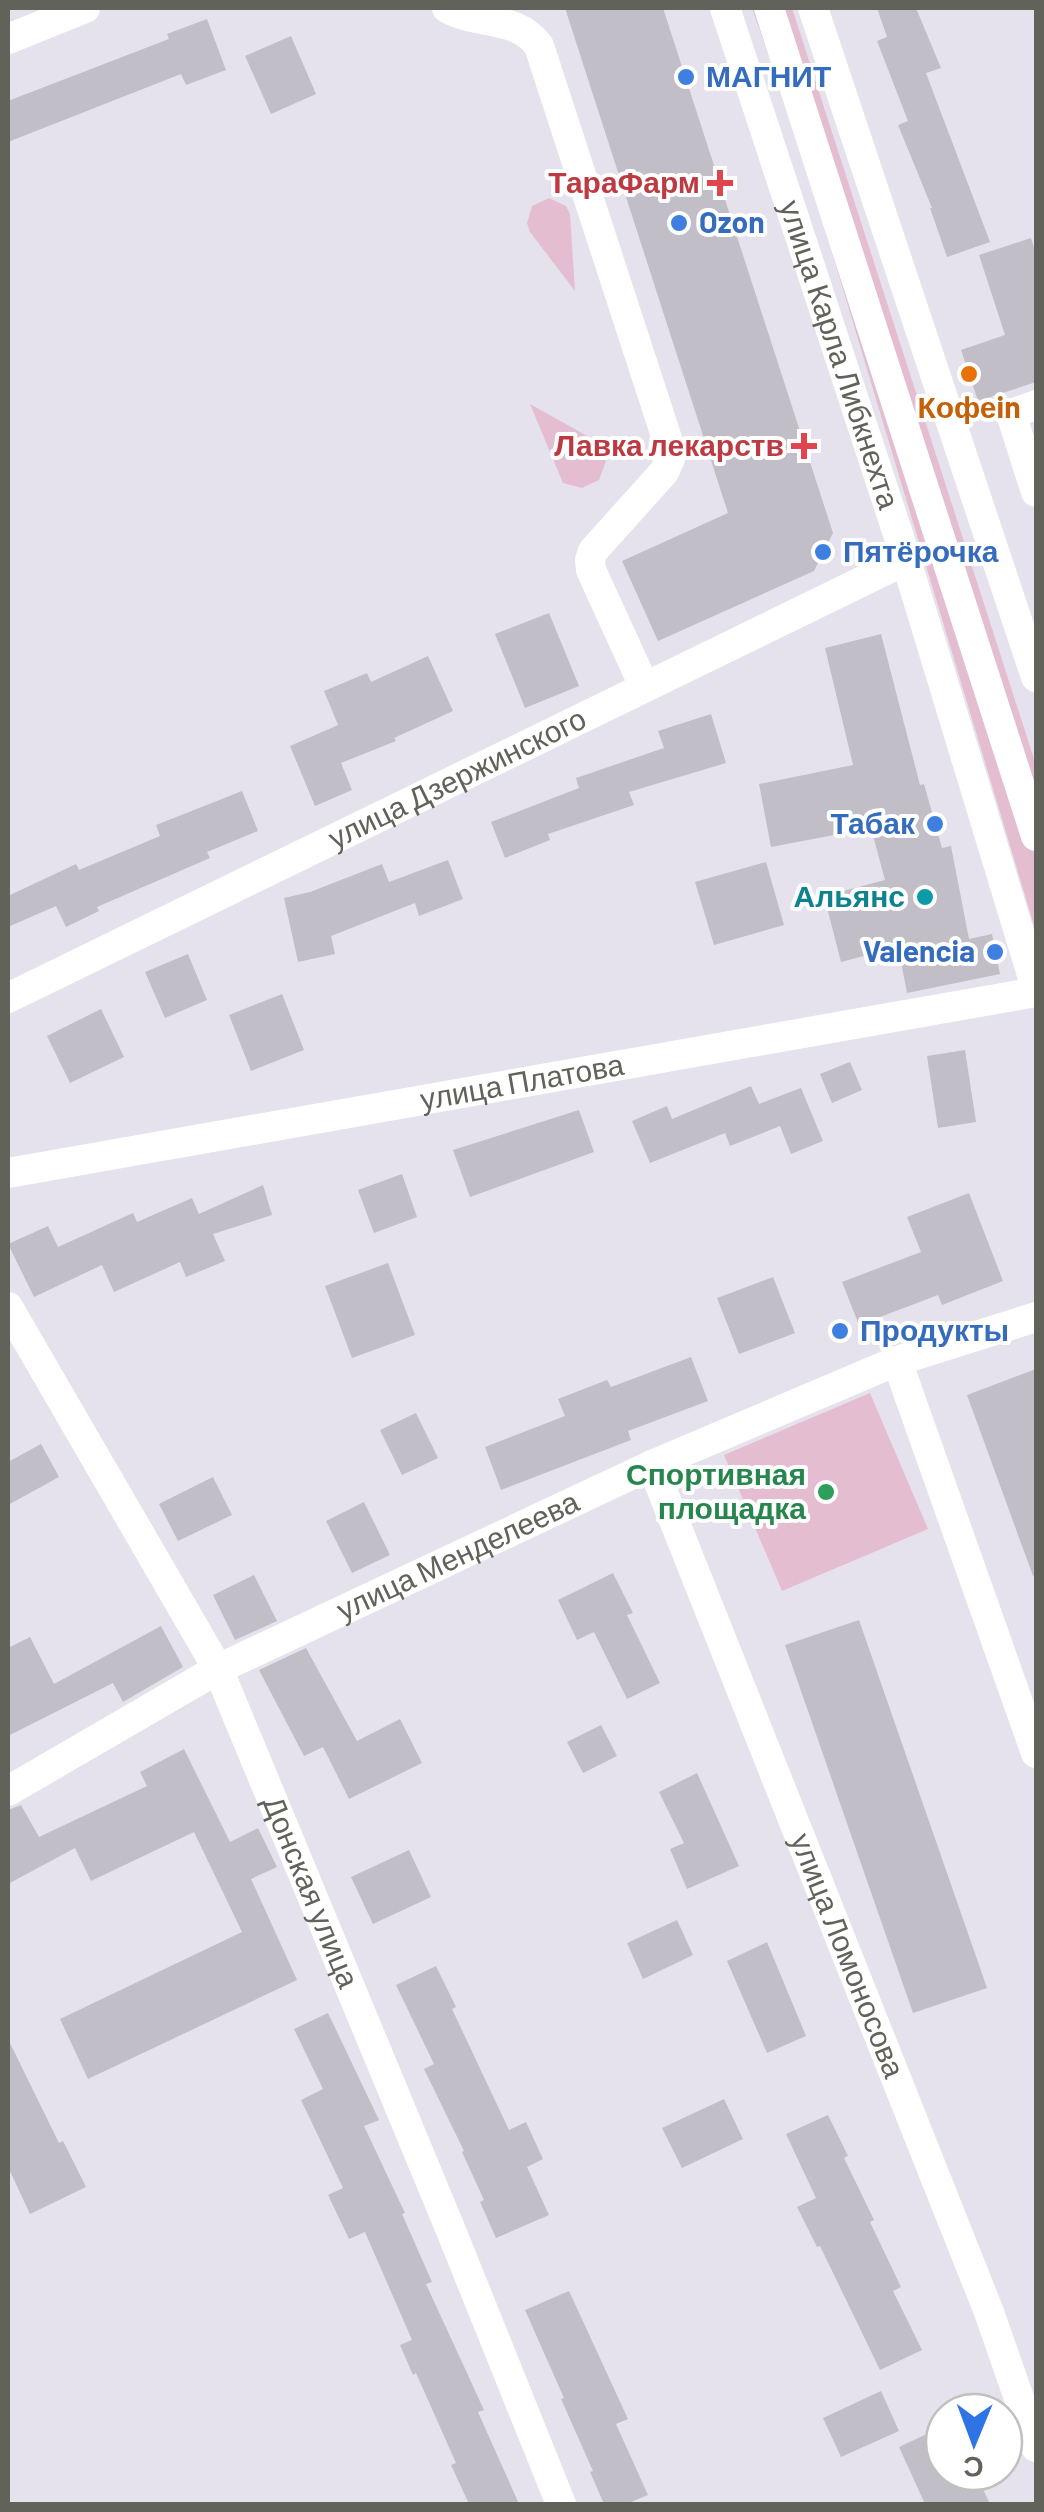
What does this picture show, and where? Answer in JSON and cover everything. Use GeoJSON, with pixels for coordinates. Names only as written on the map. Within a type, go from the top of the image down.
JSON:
{"type":"FeatureCollection","features":[{"type":"Feature","properties":{"kind":"street"},"geometry":{"type":"LineString","coordinates":[[8,39],[52,14],[85,8]]}},
{"type":"Feature","properties":{"kind":"street"},"geometry":{"type":"LineString","coordinates":[[447,8],[458,14],[520,27],[539,46],[668,445],[670,459],[664,472],[590,560],[591,570],[644,686]]}},
{"type":"Feature","properties":{"kind":"street","name":"улица Карла Либкнехта"},"geometry":{"type":"LineString","coordinates":[[725,8],[906,560],[1036,990]]}},
{"type":"Feature","properties":{"kind":"street","name":"улица Карла Либкнехта"},"geometry":{"type":"LineString","coordinates":[[769,8],[1036,836]]}},
{"type":"Feature","properties":{"kind":"street"},"geometry":{"type":"LineString","coordinates":[[813,8],[849,106],[1036,677]]}},
{"type":"Feature","properties":{"kind":"street"},"geometry":{"type":"LineString","coordinates":[[1036,405],[1011,414],[1036,492]]}},
{"type":"Feature","properties":{"kind":"street","name":"улица Дзержинского"},"geometry":{"type":"LineString","coordinates":[[8,998],[906,560]]}},
{"type":"Feature","properties":{"kind":"street","name":"улица Платова"},"geometry":{"type":"LineString","coordinates":[[8,1173],[1036,990]]}},
{"type":"Feature","properties":{"kind":"street","name":"Донская улица"},"geometry":{"type":"LineString","coordinates":[[8,1307],[218,1669],[560,2504]]}},
{"type":"Feature","properties":{"kind":"street","name":"улица Менделеева"},"geometry":{"type":"LineString","coordinates":[[8,1791],[218,1669],[652,1465],[897,1361],[1036,1317]]}},
{"type":"Feature","properties":{"kind":"street"},"geometry":{"type":"LineString","coordinates":[[897,1361],[1036,1753]]}},
{"type":"Feature","properties":{"kind":"street","name":"улица Ломоносова"},"geometry":{"type":"LineString","coordinates":[[652,1465],[989,2312],[1036,2447]]}},
{"type":"Feature","properties":{"kind":"shaded area"},"geometry":{"type":"Polygon","coordinates":[[[752,8],[792,8],[1036,765],[1036,932],[800,146],[752,8]]]}},
{"type":"Feature","properties":{"kind":"shaded area"},"geometry":{"type":"Polygon","coordinates":[[[549,198],[566,206],[570,214],[575,291],[527,223],[532,206],[549,198]]]}},
{"type":"Feature","properties":{"kind":"shaded area"},"geometry":{"type":"Polygon","coordinates":[[[530,404],[598,442],[606,461],[599,480],[582,488],[563,483],[530,404]]]}},
{"type":"Feature","properties":{"kind":"shaded area","name":"Спортивная площадка"},"geometry":{"type":"Polygon","coordinates":[[[870,1393],[928,1529],[782,1591],[724,1455],[870,1393]]]}},
{"type":"Feature","properties":{"kind":"building"},"geometry":{"type":"Polygon","coordinates":[[[565,8],[663,8],[833,533],[814,571],[658,641],[622,561],[728,513],[565,8]]]}},
{"type":"Feature","properties":{"kind":"building"},"geometry":{"type":"Polygon","coordinates":[[[877,8],[916,8],[941,68],[926,73],[990,242],[947,257],[898,125],[908,121],[877,41],[887,37],[877,8]]]}},
{"type":"Feature","properties":{"kind":"building"},"geometry":{"type":"Polygon","coordinates":[[[207,19],[226,70],[186,85],[181,74],[8,142],[8,101],[169,39],[167,34],[207,19]]]}},
{"type":"Feature","properties":{"kind":"building"},"geometry":{"type":"Polygon","coordinates":[[[291,36],[316,94],[271,114],[245,56],[291,36]]]}},
{"type":"Feature","properties":{"kind":"building"},"geometry":{"type":"Polygon","coordinates":[[[1031,238],[1036,254],[1036,382],[978,401],[961,350],[1005,335],[979,255],[1031,238]]]}},
{"type":"Feature","properties":{"kind":"building"},"geometry":{"type":"Polygon","coordinates":[[[549,613],[579,686],[525,708],[495,634],[549,613]]]}},
{"type":"Feature","properties":{"kind":"building"},"geometry":{"type":"Polygon","coordinates":[[[881,634],[920,785],[924,784],[942,848],[951,846],[969,939],[992,934],[1000,974],[907,993],[898,947],[841,962],[824,896],[885,880],[871,828],[771,847],[759,784],[853,765],[825,648],[881,634]]]}},
{"type":"Feature","properties":{"kind":"building"},"geometry":{"type":"Polygon","coordinates":[[[428,656],[453,711],[394,738],[396,741],[341,763],[352,790],[315,806],[290,746],[338,725],[324,691],[367,673],[371,682],[428,656]]]}},
{"type":"Feature","properties":{"kind":"building"},"geometry":{"type":"Polygon","coordinates":[[[711,714],[726,763],[629,792],[634,805],[548,834],[550,840],[505,858],[491,822],[579,788],[576,778],[664,748],[658,731],[711,714]]]}},
{"type":"Feature","properties":{"kind":"building"},"geometry":{"type":"Polygon","coordinates":[[[242,791],[258,831],[207,852],[210,858],[97,907],[99,911],[66,927],[56,906],[8,927],[8,896],[76,864],[79,870],[160,836],[156,825],[242,791]]]}},
{"type":"Feature","properties":{"kind":"building"},"geometry":{"type":"Polygon","coordinates":[[[448,860],[463,899],[419,916],[415,903],[331,936],[335,954],[298,962],[284,898],[382,864],[389,882],[448,860]]]}},
{"type":"Feature","properties":{"kind":"building"},"geometry":{"type":"Polygon","coordinates":[[[766,862],[784,925],[714,945],[695,882],[766,862]]]}},
{"type":"Feature","properties":{"kind":"building"},"geometry":{"type":"Polygon","coordinates":[[[188,954],[207,1000],[165,1018],[145,972],[188,954]]]}},
{"type":"Feature","properties":{"kind":"building"},"geometry":{"type":"Polygon","coordinates":[[[282,994],[304,1050],[251,1071],[229,1015],[282,994]]]}},
{"type":"Feature","properties":{"kind":"building"},"geometry":{"type":"Polygon","coordinates":[[[101,1009],[124,1057],[70,1083],[47,1036],[101,1009]]]}},
{"type":"Feature","properties":{"kind":"building"},"geometry":{"type":"Polygon","coordinates":[[[965,1050],[976,1122],[938,1128],[927,1056],[965,1050]]]}},
{"type":"Feature","properties":{"kind":"building"},"geometry":{"type":"Polygon","coordinates":[[[850,1062],[862,1090],[832,1103],[820,1074],[850,1062]]]}},
{"type":"Feature","properties":{"kind":"building"},"geometry":{"type":"Polygon","coordinates":[[[751,1086],[759,1104],[801,1088],[823,1141],[791,1154],[780,1126],[730,1146],[725,1133],[650,1163],[632,1121],[667,1106],[672,1119],[751,1086]]]}},
{"type":"Feature","properties":{"kind":"building"},"geometry":{"type":"Polygon","coordinates":[[[579,1110],[594,1152],[470,1197],[453,1150],[579,1110]]]}},
{"type":"Feature","properties":{"kind":"building"},"geometry":{"type":"Polygon","coordinates":[[[402,1174],[417,1217],[374,1233],[358,1190],[402,1174]]]}},
{"type":"Feature","properties":{"kind":"building"},"geometry":{"type":"Polygon","coordinates":[[[263,1185],[272,1215],[213,1234],[225,1261],[186,1277],[180,1262],[114,1292],[102,1265],[34,1297],[8,1244],[48,1226],[58,1247],[133,1213],[137,1222],[192,1198],[199,1214],[263,1185]]]}},
{"type":"Feature","properties":{"kind":"building"},"geometry":{"type":"Polygon","coordinates":[[[969,1193],[1003,1281],[942,1305],[938,1295],[859,1325],[842,1282],[921,1252],[907,1217],[969,1193]]]}},
{"type":"Feature","properties":{"kind":"building"},"geometry":{"type":"Polygon","coordinates":[[[388,1263],[415,1335],[352,1358],[325,1286],[388,1263]]]}},
{"type":"Feature","properties":{"kind":"building"},"geometry":{"type":"Polygon","coordinates":[[[773,1277],[795,1333],[739,1354],[717,1298],[773,1277]]]}},
{"type":"Feature","properties":{"kind":"building"},"geometry":{"type":"Polygon","coordinates":[[[691,1357],[708,1401],[628,1431],[631,1440],[501,1490],[485,1447],[565,1416],[558,1399],[607,1380],[611,1387],[691,1357]]]}},
{"type":"Feature","properties":{"kind":"building"},"geometry":{"type":"Polygon","coordinates":[[[1036,1369],[1036,1575],[1033,1576],[967,1395],[1036,1369]]]}},
{"type":"Feature","properties":{"kind":"building"},"geometry":{"type":"Polygon","coordinates":[[[416,1413],[438,1458],[402,1475],[380,1430],[416,1413]]]}},
{"type":"Feature","properties":{"kind":"building"},"geometry":{"type":"Polygon","coordinates":[[[41,1444],[59,1477],[8,1505],[8,1462],[41,1444]]]}},
{"type":"Feature","properties":{"kind":"building"},"geometry":{"type":"Polygon","coordinates":[[[213,1477],[232,1515],[178,1541],[159,1504],[213,1477]]]}},
{"type":"Feature","properties":{"kind":"building"},"geometry":{"type":"Polygon","coordinates":[[[364,1502],[390,1555],[352,1573],[326,1521],[364,1502]]]}},
{"type":"Feature","properties":{"kind":"building"},"geometry":{"type":"Polygon","coordinates":[[[613,1573],[633,1613],[627,1615],[660,1683],[627,1699],[594,1632],[577,1640],[558,1600],[613,1573]]]}},
{"type":"Feature","properties":{"kind":"building"},"geometry":{"type":"Polygon","coordinates":[[[254,1575],[277,1621],[235,1640],[213,1595],[254,1575]]]}},
{"type":"Feature","properties":{"kind":"building"},"geometry":{"type":"Polygon","coordinates":[[[859,1620],[987,1988],[913,2013],[785,1645],[859,1620]]]}},
{"type":"Feature","properties":{"kind":"building"},"geometry":{"type":"Polygon","coordinates":[[[161,1626],[183,1667],[123,1702],[113,1683],[8,1736],[8,1648],[30,1637],[54,1684],[161,1626]]]}},
{"type":"Feature","properties":{"kind":"building"},"geometry":{"type":"Polygon","coordinates":[[[306,1648],[357,1741],[400,1719],[422,1763],[349,1799],[323,1747],[304,1756],[259,1670],[306,1648]]]}},
{"type":"Feature","properties":{"kind":"building"},"geometry":{"type":"Polygon","coordinates":[[[601,1725],[617,1756],[583,1773],[567,1742],[601,1725]]]}},
{"type":"Feature","properties":{"kind":"building"},"geometry":{"type":"Polygon","coordinates":[[[184,1749],[230,1842],[258,1828],[277,1867],[251,1879],[297,1980],[88,2079],[60,2019],[242,1932],[194,1832],[91,1881],[75,1848],[8,1884],[8,1810],[21,1805],[39,1837],[147,1786],[140,1772],[184,1749]]]}},
{"type":"Feature","properties":{"kind":"building"},"geometry":{"type":"Polygon","coordinates":[[[697,1773],[739,1866],[687,1889],[670,1849],[684,1843],[659,1792],[697,1773]]]}},
{"type":"Feature","properties":{"kind":"building"},"geometry":{"type":"Polygon","coordinates":[[[409,1850],[431,1897],[373,1924],[351,1877],[409,1850]]]}},
{"type":"Feature","properties":{"kind":"building"},"geometry":{"type":"Polygon","coordinates":[[[677,1920],[693,1955],[643,1979],[627,1943],[677,1920]]]}},
{"type":"Feature","properties":{"kind":"building"},"geometry":{"type":"Polygon","coordinates":[[[767,1942],[806,2036],[767,2053],[727,1961],[767,1942]]]}},
{"type":"Feature","properties":{"kind":"building"},"geometry":{"type":"Polygon","coordinates":[[[436,1966],[509,2130],[526,2122],[543,2159],[527,2167],[549,2215],[496,2238],[464,2151],[424,2069],[434,2064],[396,1985],[436,1966]]]}},
{"type":"Feature","properties":{"kind":"building"},"geometry":{"type":"Polygon","coordinates":[[[328,2013],[379,2120],[364,2126],[405,2213],[402,2214],[432,2282],[426,2284],[484,2410],[478,2412],[519,2504],[469,2504],[451,2465],[456,2463],[400,2345],[412,2340],[365,2232],[349,2239],[328,2195],[343,2188],[301,2100],[323,2089],[294,2029],[328,2013]]]}},
{"type":"Feature","properties":{"kind":"building"},"geometry":{"type":"Polygon","coordinates":[[[8,2039],[59,2143],[63,2141],[86,2187],[30,2214],[8,2167],[8,2039]]]}},
{"type":"Feature","properties":{"kind":"building"},"geometry":{"type":"Polygon","coordinates":[[[724,2099],[743,2139],[682,2168],[662,2128],[724,2099]]]}},
{"type":"Feature","properties":{"kind":"building"},"geometry":{"type":"Polygon","coordinates":[[[828,2115],[874,2220],[870,2222],[901,2287],[893,2291],[922,2350],[880,2370],[797,2207],[816,2198],[786,2134],[828,2115]]]}},
{"type":"Feature","properties":{"kind":"building"},"geometry":{"type":"Polygon","coordinates":[[[569,2291],[628,2419],[616,2424],[648,2495],[626,2504],[604,2504],[525,2310],[569,2291]]]}},
{"type":"Feature","properties":{"kind":"building"},"geometry":{"type":"Polygon","coordinates":[[[881,2391],[899,2431],[841,2457],[823,2418],[881,2391]]]}},
{"type":"Feature","properties":{"kind":"building"},"geometry":{"type":"Polygon","coordinates":[[[924,2435],[924,2492],[984,2492],[990,2504],[925,2504],[899,2447],[924,2435]]]}},
{"type":"Feature","properties":{"kind":"place","name":"МАГНИТ"},"geometry":{"type":"Point","coordinates":[686,77]}},
{"type":"Feature","properties":{"kind":"place","name":"ТараФарм"},"geometry":{"type":"Point","coordinates":[720,183]}},
{"type":"Feature","properties":{"kind":"place","name":"Ozon"},"geometry":{"type":"Point","coordinates":[679,223]}},
{"type":"Feature","properties":{"kind":"place","name":"Кофеin"},"geometry":{"type":"Point","coordinates":[969,374]}},
{"type":"Feature","properties":{"kind":"place","name":"Лавка лекарств"},"geometry":{"type":"Point","coordinates":[804,446]}},
{"type":"Feature","properties":{"kind":"place","name":"Пятёрочка"},"geometry":{"type":"Point","coordinates":[823,552]}},
{"type":"Feature","properties":{"kind":"place","name":"Табак"},"geometry":{"type":"Point","coordinates":[935,824]}},
{"type":"Feature","properties":{"kind":"place","name":"Альянс"},"geometry":{"type":"Point","coordinates":[925,897]}},
{"type":"Feature","properties":{"kind":"place","name":"Valencia"},"geometry":{"type":"Point","coordinates":[995,952]}},
{"type":"Feature","properties":{"kind":"place","name":"Продукты"},"geometry":{"type":"Point","coordinates":[840,1331]}},
{"type":"Feature","properties":{"kind":"place","name":"Спортивная площадка"},"geometry":{"type":"Point","coordinates":[826,1492]}}]}
